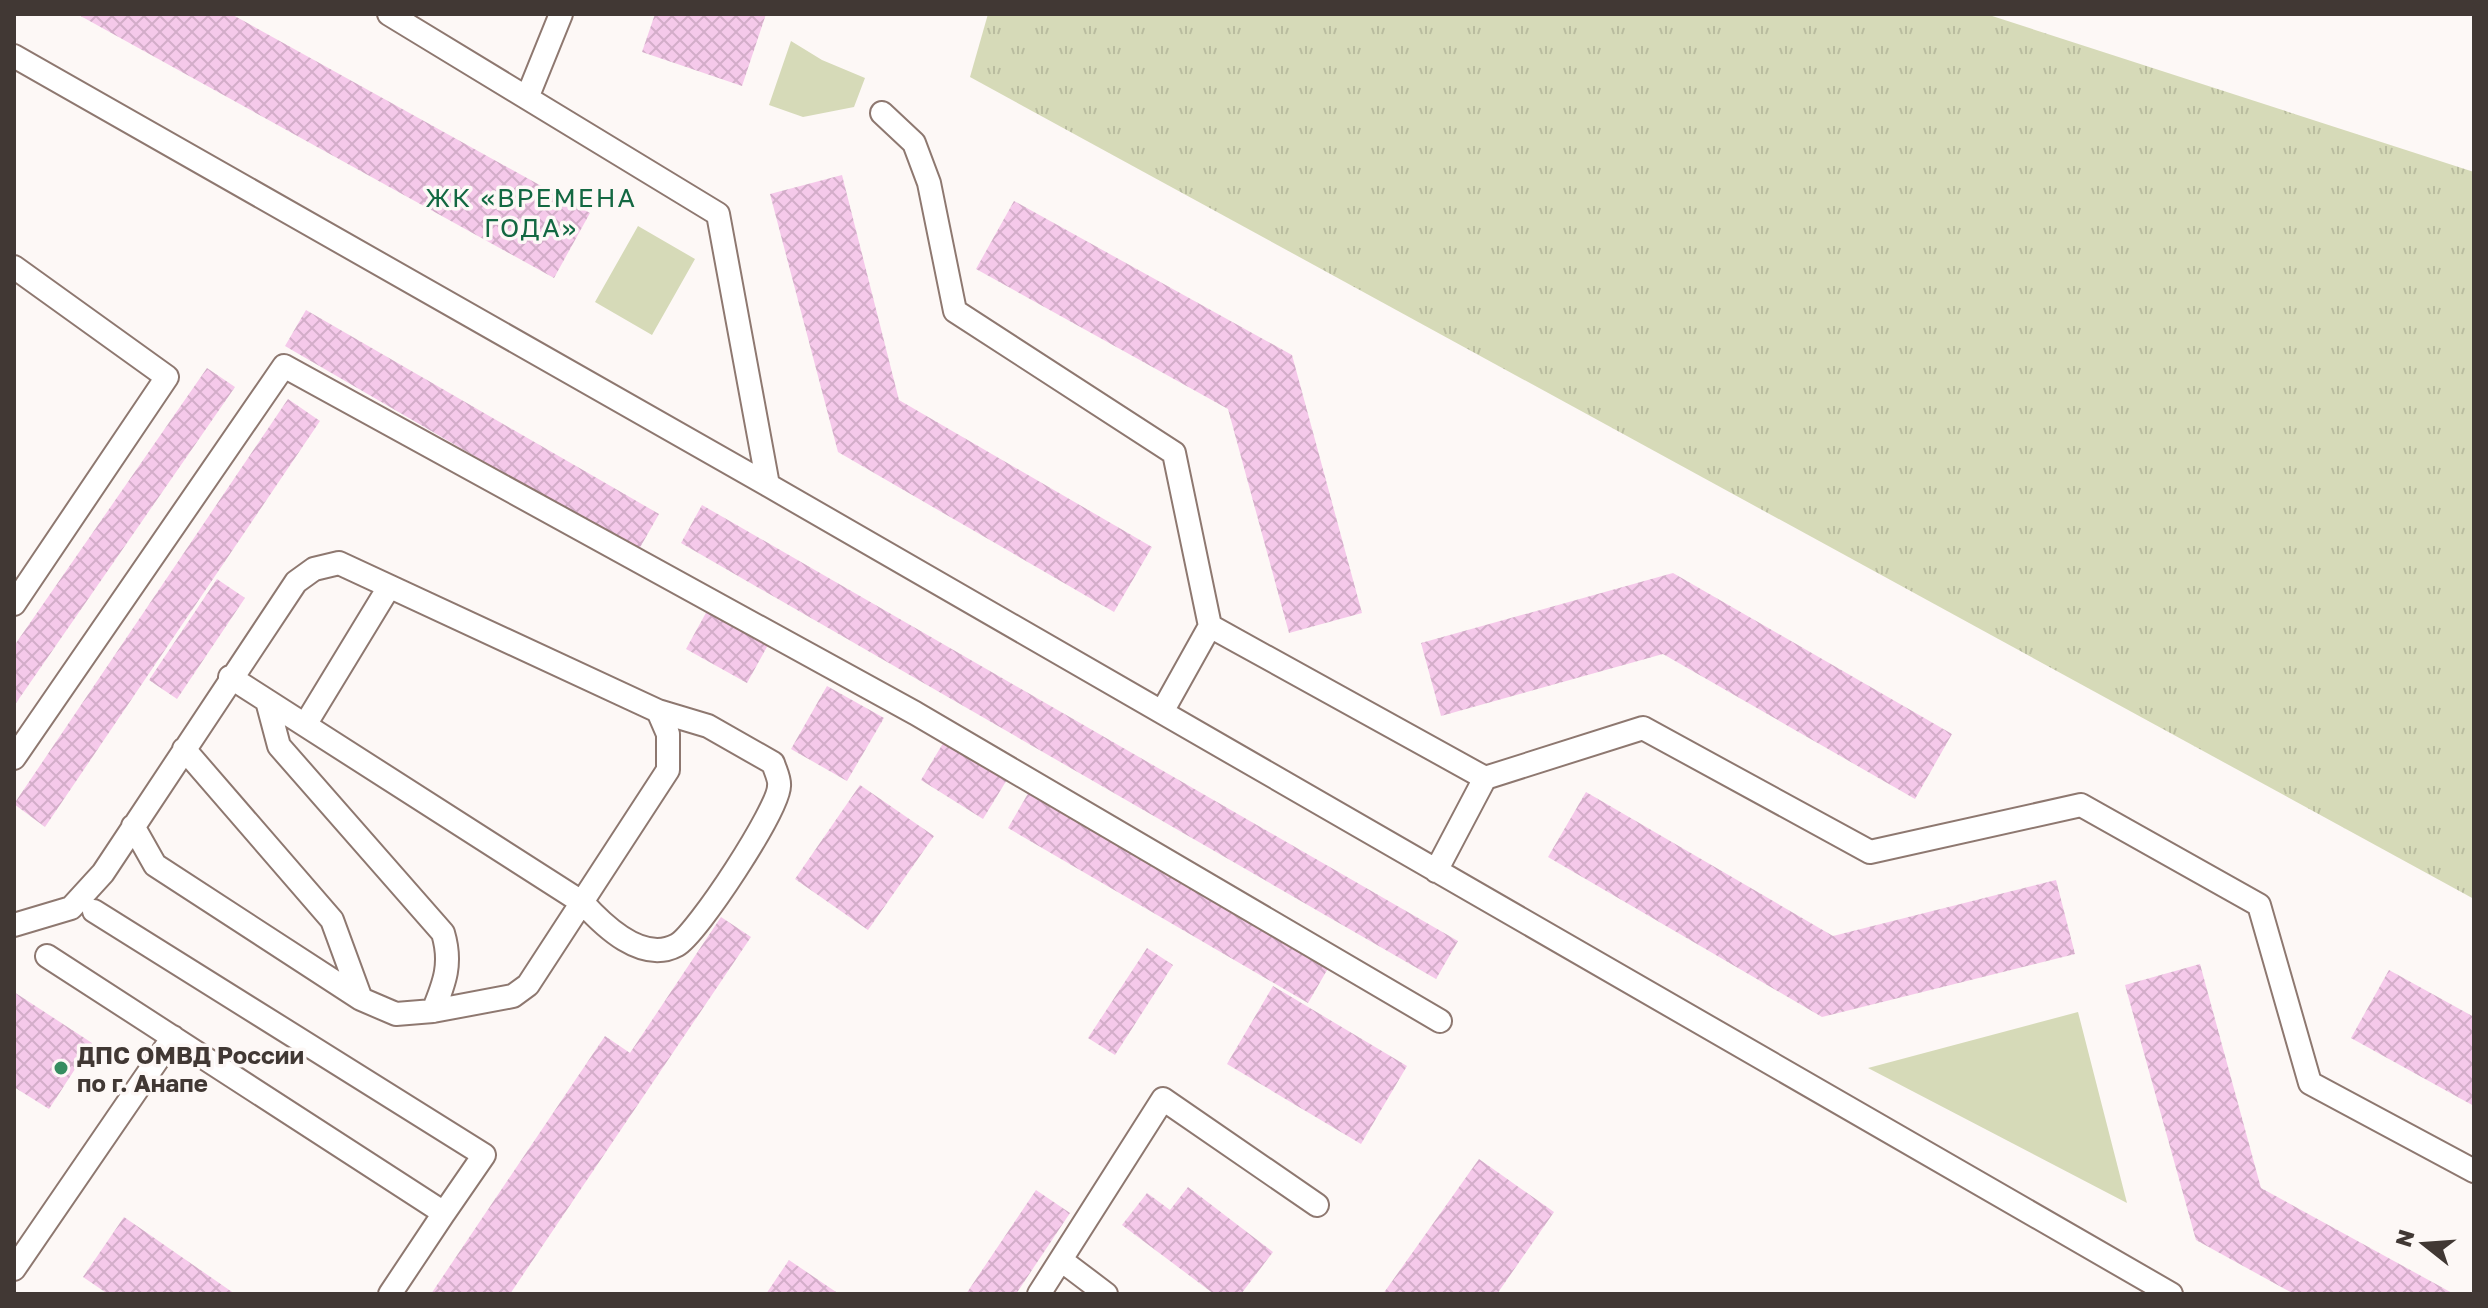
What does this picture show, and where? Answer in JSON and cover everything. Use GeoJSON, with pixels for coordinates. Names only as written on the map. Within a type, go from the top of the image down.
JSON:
{"type":"FeatureCollection","features":[{"type":"Feature","properties":{"kind":"lane"},"geometry":{"type":"LineString","coordinates":[[389,14],[718,214],[768,485]]}},
{"type":"Feature","properties":{"kind":"lane"},"geometry":{"type":"LineString","coordinates":[[527,98],[561,14]]}},
{"type":"Feature","properties":{"kind":"lane"},"geometry":{"type":"LineString","coordinates":[[14,56],[768,485],[2171,1294]]}},
{"type":"Feature","properties":{"kind":"lane"},"geometry":{"type":"LineString","coordinates":[[882,113],[914,143],[929,183],[955,311],[1174,453],[1210,626],[1162,712]]}},
{"type":"Feature","properties":{"kind":"lane"},"geometry":{"type":"LineString","coordinates":[[14,267],[167,377],[14,604]]}},
{"type":"Feature","properties":{"kind":"lane"},"geometry":{"type":"LineString","coordinates":[[14,758],[284,366],[915,713],[1440,1021]]}},
{"type":"Feature","properties":{"kind":"lane"},"geometry":{"type":"LineString","coordinates":[[14,925],[71,908],[103,873],[230,677],[296,582],[314,569],[339,563],[658,711],[708,726],[773,763],[779,786],[773,809],[698,926],[676,946],[647,948],[610,933],[583,903],[230,677]]}},
{"type":"Feature","properties":{"kind":"lane"},"geometry":{"type":"LineString","coordinates":[[305,725],[389,587]]}},
{"type":"Feature","properties":{"kind":"lane"},"geometry":{"type":"LineString","coordinates":[[1210,626],[1485,778]]}},
{"type":"Feature","properties":{"kind":"lane"},"geometry":{"type":"LineString","coordinates":[[267,701],[279,746],[443,933],[450,956],[446,982],[433,1011]]}},
{"type":"Feature","properties":{"kind":"lane"},"geometry":{"type":"LineString","coordinates":[[133,826],[155,865],[361,999],[396,1014],[433,1011],[513,996],[528,985],[668,770],[668,734],[658,711]]}},
{"type":"Feature","properties":{"kind":"lane"},"geometry":{"type":"LineString","coordinates":[[1436,871],[1485,778],[1643,728],[1870,852],[2081,805],[2259,905],[2310,1083],[2474,1171]]}},
{"type":"Feature","properties":{"kind":"lane"},"geometry":{"type":"LineString","coordinates":[[184,749],[332,920],[361,999]]}},
{"type":"Feature","properties":{"kind":"lane"},"geometry":{"type":"LineString","coordinates":[[94,911],[484,1155],[390,1294]]}},
{"type":"Feature","properties":{"kind":"lane"},"geometry":{"type":"LineString","coordinates":[[47,956],[444,1213]]}},
{"type":"Feature","properties":{"kind":"lane"},"geometry":{"type":"LineString","coordinates":[[14,1269],[173,1037]]}},
{"type":"Feature","properties":{"kind":"lane"},"geometry":{"type":"LineString","coordinates":[[1039,1294],[1163,1099],[1317,1205]]}},
{"type":"Feature","properties":{"kind":"lane"},"geometry":{"type":"LineString","coordinates":[[1061,1260],[1106,1294]]}},
{"type":"Feature","properties":{"kind":"green space"},"geometry":{"type":"Polygon","coordinates":[[[988,14],[1986,14],[2474,172],[2474,899],[970,77],[988,14]]]}},
{"type":"Feature","properties":{"kind":"green space"},"geometry":{"type":"Polygon","coordinates":[[[791,41],[822,60],[865,78],[854,107],[803,117],[769,105],[791,41]]]}},
{"type":"Feature","properties":{"kind":"green space"},"geometry":{"type":"Polygon","coordinates":[[[638,226],[695,259],[652,335],[595,302],[638,226]]]}},
{"type":"Feature","properties":{"kind":"green space"},"geometry":{"type":"Polygon","coordinates":[[[2078,1012],[2127,1203],[1868,1068],[2078,1012]]]}},
{"type":"Feature","properties":{"kind":"building"},"geometry":{"type":"Polygon","coordinates":[[[77,14],[231,14],[590,213],[554,278],[77,14]]]}},
{"type":"Feature","properties":{"kind":"building"},"geometry":{"type":"Polygon","coordinates":[[[655,14],[766,14],[742,86],[642,52],[655,14]]]}},
{"type":"Feature","properties":{"kind":"building"},"geometry":{"type":"Polygon","coordinates":[[[842,175],[899,400],[1152,547],[1114,612],[838,452],[770,194],[842,175]]]}},
{"type":"Feature","properties":{"kind":"building"},"geometry":{"type":"Polygon","coordinates":[[[1014,201],[1292,355],[1362,613],[1289,633],[1228,409],[976,269],[1014,201]]]}},
{"type":"Feature","properties":{"kind":"building"},"geometry":{"type":"Polygon","coordinates":[[[306,310],[659,514],[638,551],[285,346],[306,310]]]}},
{"type":"Feature","properties":{"kind":"building"},"geometry":{"type":"Polygon","coordinates":[[[207,368],[235,387],[14,706],[14,646],[207,368]]]}},
{"type":"Feature","properties":{"kind":"building"},"geometry":{"type":"Polygon","coordinates":[[[288,399],[320,421],[45,827],[14,804],[288,399]]]}},
{"type":"Feature","properties":{"kind":"building"},"geometry":{"type":"Polygon","coordinates":[[[702,505],[1458,941],[1436,979],[681,543],[702,505]]]}},
{"type":"Feature","properties":{"kind":"building"},"geometry":{"type":"Polygon","coordinates":[[[1673,573],[1952,734],[1915,799],[1663,654],[1441,716],[1421,643],[1673,573]]]}},
{"type":"Feature","properties":{"kind":"building"},"geometry":{"type":"Polygon","coordinates":[[[217,579],[245,598],[177,699],[149,680],[217,579]]]}},
{"type":"Feature","properties":{"kind":"building"},"geometry":{"type":"Polygon","coordinates":[[[707,611],[768,645],[747,683],[686,649],[707,611]]]}},
{"type":"Feature","properties":{"kind":"building"},"geometry":{"type":"Polygon","coordinates":[[[827,686],[884,718],[847,781],[791,749],[827,686]]]}},
{"type":"Feature","properties":{"kind":"building"},"geometry":{"type":"Polygon","coordinates":[[[945,740],[1008,778],[983,819],[921,780],[945,740]]]}},
{"type":"Feature","properties":{"kind":"building"},"geometry":{"type":"Polygon","coordinates":[[[860,785],[934,836],[868,930],[795,879],[860,785]]]}},
{"type":"Feature","properties":{"kind":"building"},"geometry":{"type":"Polygon","coordinates":[[[1030,790],[1330,965],[1308,1003],[1008,828],[1030,790]]]}},
{"type":"Feature","properties":{"kind":"building"},"geometry":{"type":"Polygon","coordinates":[[[1586,792],[1833,936],[2056,880],[2075,954],[1822,1017],[1548,857],[1586,792]]]}},
{"type":"Feature","properties":{"kind":"building"},"geometry":{"type":"Polygon","coordinates":[[[721,917],[751,937],[510,1294],[431,1294],[605,1036],[630,1053],[721,917]]]}},
{"type":"Feature","properties":{"kind":"building"},"geometry":{"type":"Polygon","coordinates":[[[1147,948],[1173,965],[1115,1055],[1088,1038],[1147,948]]]}},
{"type":"Feature","properties":{"kind":"building"},"geometry":{"type":"Polygon","coordinates":[[[2200,964],[2261,1188],[2454,1294],[2294,1294],[2196,1240],[2125,985],[2200,964]]]}},
{"type":"Feature","properties":{"kind":"building"},"geometry":{"type":"Polygon","coordinates":[[[2389,970],[2474,1017],[2474,1106],[2351,1038],[2389,970]]]}},
{"type":"Feature","properties":{"kind":"building"},"geometry":{"type":"Polygon","coordinates":[[[1273,986],[1407,1066],[1361,1144],[1227,1064],[1273,986]]]}},
{"type":"Feature","properties":{"kind":"building"},"geometry":{"type":"Polygon","coordinates":[[[14,992],[92,1043],[49,1109],[14,1087],[14,992]]]}},
{"type":"Feature","properties":{"kind":"building"},"geometry":{"type":"Polygon","coordinates":[[[1479,1159],[1554,1212],[1497,1294],[1383,1294],[1479,1159]]]}},
{"type":"Feature","properties":{"kind":"building"},"geometry":{"type":"Polygon","coordinates":[[[1188,1187],[1273,1252],[1241,1294],[1214,1294],[1122,1225],[1147,1193],[1170,1210],[1188,1187]]]}},
{"type":"Feature","properties":{"kind":"building"},"geometry":{"type":"Polygon","coordinates":[[[1036,1190],[1070,1213],[1016,1294],[966,1294],[1036,1190]]]}},
{"type":"Feature","properties":{"kind":"building"},"geometry":{"type":"Polygon","coordinates":[[[124,1217],[235,1294],[108,1294],[83,1277],[124,1217]]]}},
{"type":"Feature","properties":{"kind":"building"},"geometry":{"type":"Polygon","coordinates":[[[789,1260],[839,1294],[766,1294],[789,1260]]]}},
{"type":"Feature","properties":{"kind":"place","name":"ДПС ОМВД России по г. Анапе"},"geometry":{"type":"Point","coordinates":[61,1068]}},
{"type":"Feature","properties":{"kind":"district","name":"ЖК «ВРЕМЕНА ГОДА»"},"geometry":{"type":"Point","coordinates":[531,212]}}]}
